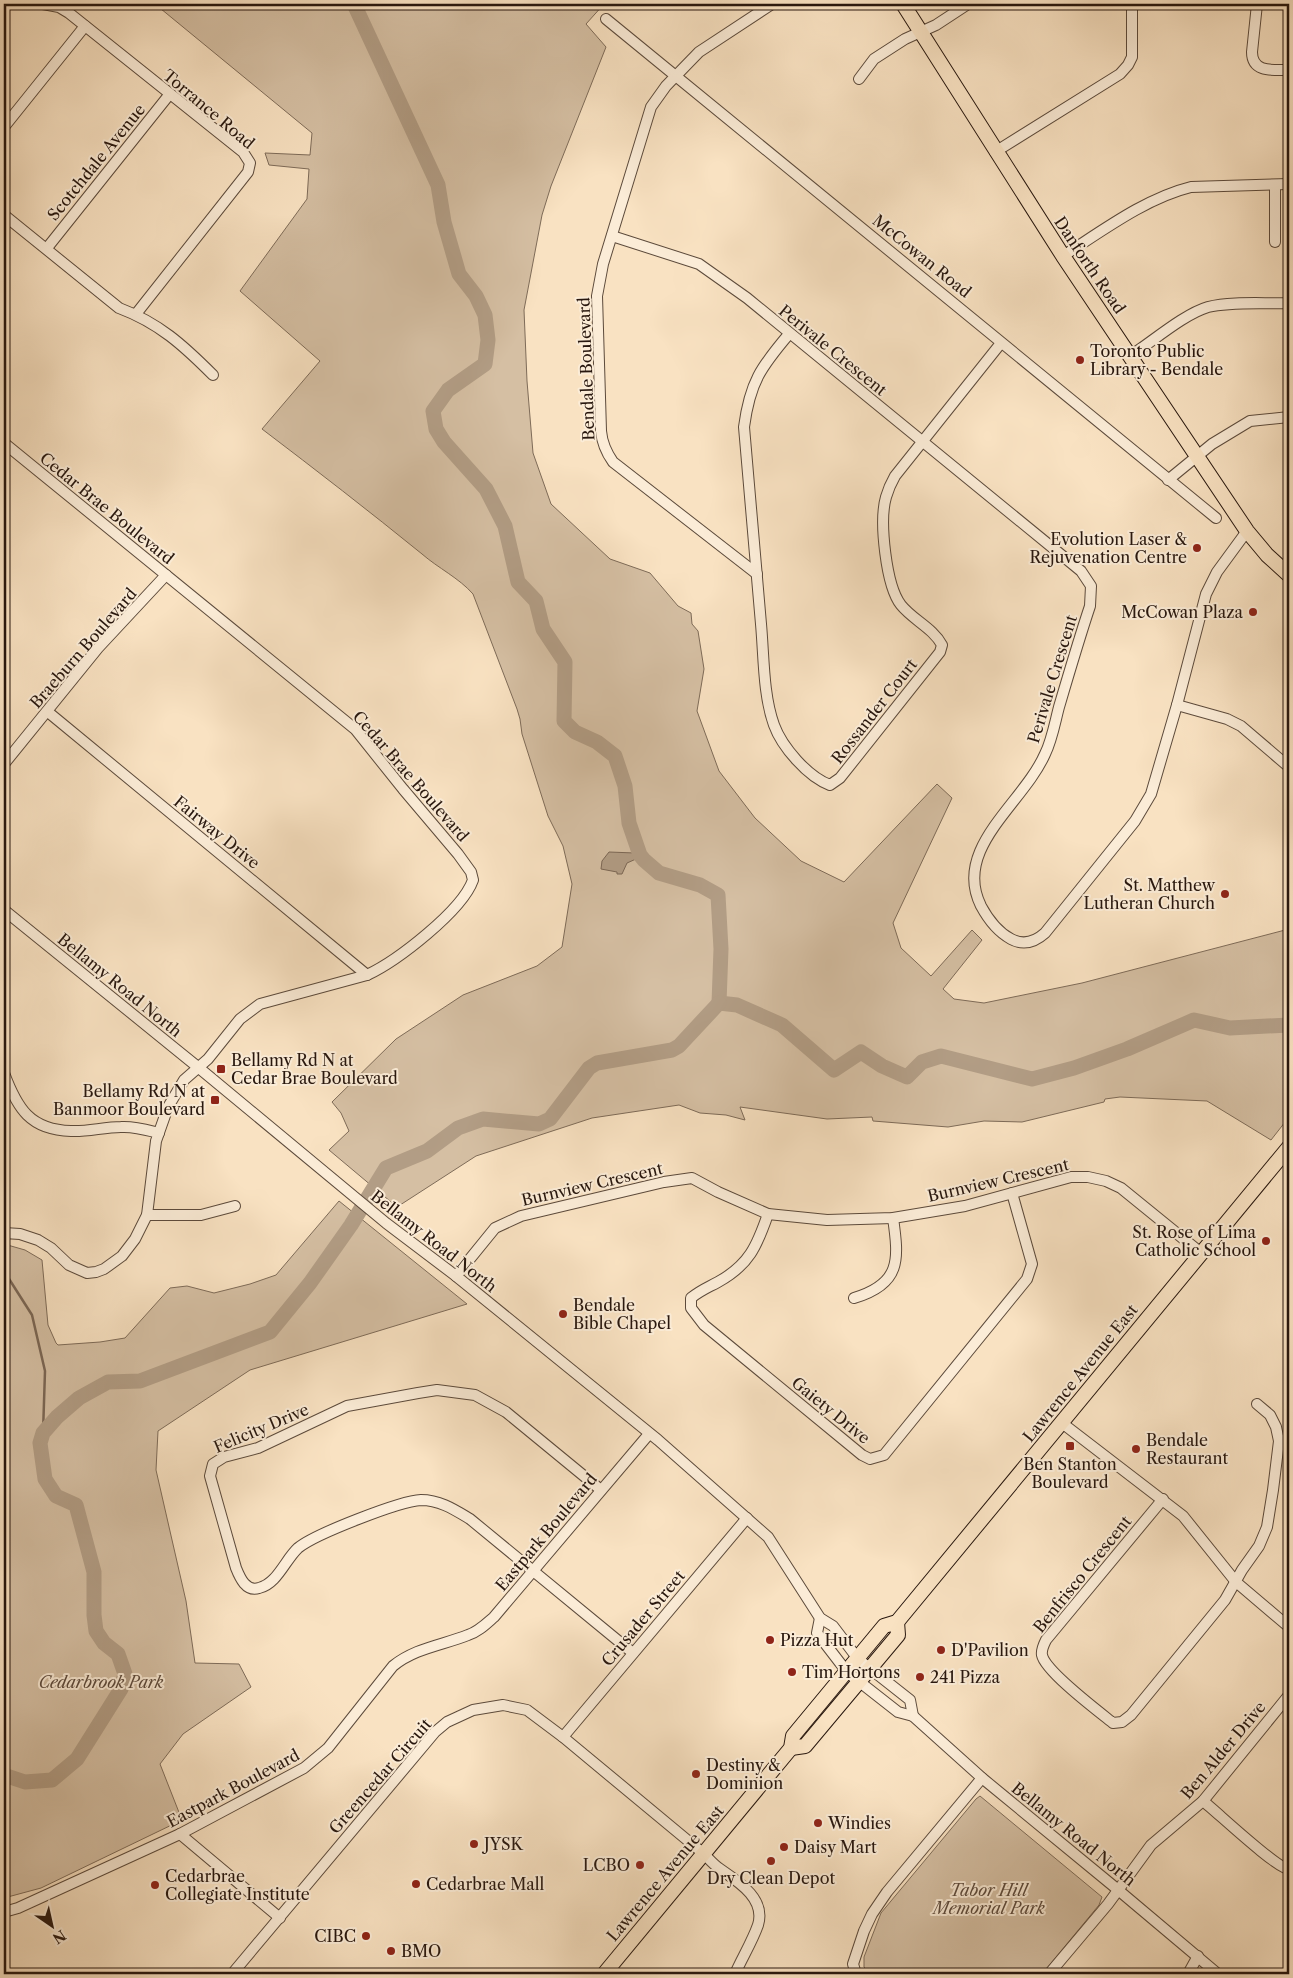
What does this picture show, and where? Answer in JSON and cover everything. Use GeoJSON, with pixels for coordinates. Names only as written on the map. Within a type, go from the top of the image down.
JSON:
{"type":"FeatureCollection","features":[{"type":"Feature","properties":{"kind":"main road","name":"Danforth Road"},"geometry":{"type":"LineString","coordinates":[[903,4],[995,152],[1246,531],[1266,555],[1289,575]]}},
{"type":"Feature","properties":{"kind":"main road","name":"Lawrence Avenue East"},"geometry":{"type":"LineString","coordinates":[[604,1974],[791,1748],[793,1736],[884,1626],[897,1622],[1289,1147]]}},
{"type":"Feature","properties":{"kind":"main road","name":"Lawrence Avenue East"},"geometry":{"type":"LineString","coordinates":[[791,1748],[805,1746],[898,1635],[897,1622]]}},
{"type":"Feature","properties":{"kind":"street","name":"Torrance Road"},"geometry":{"type":"LineString","coordinates":[[43,4],[59,7],[85,26],[169,95],[243,152],[250,163],[248,172],[136,314]]}},
{"type":"Feature","properties":{"kind":"street","name":"Bendale Boulevard"},"geometry":{"type":"LineString","coordinates":[[757,574],[613,462],[603,445],[600,431],[597,296],[602,264],[651,107],[666,86],[707,46],[772,4]]}},
{"type":"Feature","properties":{"kind":"street"},"geometry":{"type":"LineString","coordinates":[[859,79],[874,59],[905,39],[936,25],[968,4]]}},
{"type":"Feature","properties":{"kind":"street"},"geometry":{"type":"LineString","coordinates":[[995,152],[1120,74],[1128,65],[1132,56],[1132,4]]}},
{"type":"Feature","properties":{"kind":"street"},"geometry":{"type":"LineString","coordinates":[[1257,4],[1252,58],[1260,68],[1267,70],[1289,70]]}},
{"type":"Feature","properties":{"kind":"street","name":"McCowan Road"},"geometry":{"type":"LineString","coordinates":[[606,19],[1216,518]]}},
{"type":"Feature","properties":{"kind":"street"},"geometry":{"type":"LineString","coordinates":[[4,127],[85,26]]}},
{"type":"Feature","properties":{"kind":"street","name":"Scotchdale Avenue"},"geometry":{"type":"LineString","coordinates":[[46,248],[169,95]]}},
{"type":"Feature","properties":{"kind":"street"},"geometry":{"type":"LineString","coordinates":[[1275,184],[1275,242]]}},
{"type":"Feature","properties":{"kind":"street"},"geometry":{"type":"LineString","coordinates":[[1063,256],[1126,216],[1177,190],[1191,187],[1289,184]]}},
{"type":"Feature","properties":{"kind":"street"},"geometry":{"type":"LineString","coordinates":[[4,215],[119,308],[136,314],[170,334],[213,375]]}},
{"type":"Feature","properties":{"kind":"street","name":"Perivale Crescent"},"geometry":{"type":"LineString","coordinates":[[612,236],[699,264],[747,298],[1082,571],[1091,586],[1090,606],[1045,755],[1017,799],[979,849],[975,864],[975,894],[992,922],[1008,938],[1018,943],[1030,943],[1038,940],[1135,821],[1151,794],[1206,594],[1216,573],[1246,531]]}},
{"type":"Feature","properties":{"kind":"street"},"geometry":{"type":"LineString","coordinates":[[1130,356],[1195,313],[1209,307],[1289,304]]}},
{"type":"Feature","properties":{"kind":"street","name":"Rossander Court"},"geometry":{"type":"LineString","coordinates":[[789,334],[762,366],[747,404],[744,427],[768,705],[774,727],[786,748],[821,782],[830,785],[840,778],[940,652],[942,645],[938,638],[909,615],[894,594],[886,556],[883,523],[885,499],[895,476],[1000,343]]}},
{"type":"Feature","properties":{"kind":"street"},"geometry":{"type":"LineString","coordinates":[[1168,480],[1212,444],[1250,421],[1289,418]]}},
{"type":"Feature","properties":{"kind":"street","name":"Cedar Brae Boulevard"},"geometry":{"type":"LineString","coordinates":[[4,443],[355,729],[471,872],[473,880],[461,902],[444,919],[382,968],[368,976],[260,1004],[240,1019],[208,1059],[184,1080],[168,1107],[156,1141],[147,1215],[135,1239],[122,1256],[96,1272],[87,1273],[69,1265],[51,1248],[38,1240],[20,1234],[4,1233]]}},
{"type":"Feature","properties":{"kind":"street","name":"Braeburn Boulevard"},"geometry":{"type":"LineString","coordinates":[[4,764],[98,648],[166,575]]}},
{"type":"Feature","properties":{"kind":"street"},"geometry":{"type":"LineString","coordinates":[[1177,705],[1227,719],[1241,726],[1289,767]]}},
{"type":"Feature","properties":{"kind":"street","name":"Fairway Drive"},"geometry":{"type":"LineString","coordinates":[[48,712],[368,976]]}},
{"type":"Feature","properties":{"kind":"street","name":"Bellamy Road North"},"geometry":{"type":"LineString","coordinates":[[4,910],[386,1223],[456,1276],[649,1434],[747,1518],[768,1537],[820,1618],[833,1626],[858,1659],[910,1700],[913,1716]]}},
{"type":"Feature","properties":{"kind":"street"},"geometry":{"type":"LineString","coordinates":[[4,1073],[21,1110],[34,1121],[49,1129],[72,1132],[123,1126],[159,1133]]}},
{"type":"Feature","properties":{"kind":"street","name":"Burnview Crescent"},"geometry":{"type":"LineString","coordinates":[[456,1276],[495,1228],[521,1216],[664,1182],[692,1178],[718,1192],[768,1214],[827,1220],[893,1218],[965,1206],[1071,1177],[1088,1177],[1106,1181],[1121,1188],[1201,1253]]}},
{"type":"Feature","properties":{"kind":"street","name":"Gaiety Drive"},"geometry":{"type":"LineString","coordinates":[[768,1214],[757,1245],[739,1267],[718,1282],[703,1288],[691,1298],[691,1308],[704,1326],[862,1455],[870,1459],[884,1455],[1028,1279],[1032,1264],[1012,1193]]}},
{"type":"Feature","properties":{"kind":"street"},"geometry":{"type":"LineString","coordinates":[[147,1215],[200,1215],[235,1206]]}},
{"type":"Feature","properties":{"kind":"street"},"geometry":{"type":"LineString","coordinates":[[854,1298],[868,1294],[884,1285],[895,1268],[897,1245],[893,1218]]}},
{"type":"Feature","properties":{"kind":"street","name":"Felicity Drive"},"geometry":{"type":"LineString","coordinates":[[534,1572],[470,1519],[441,1503],[423,1500],[406,1502],[314,1538],[298,1548],[267,1586],[256,1589],[248,1587],[242,1582],[236,1568],[212,1487],[210,1470],[213,1464],[224,1457],[258,1448],[347,1406],[438,1390],[475,1395],[506,1412],[601,1490]]}},
{"type":"Feature","properties":{"kind":"street"},"geometry":{"type":"LineString","coordinates":[[1236,1582],[1259,1546],[1267,1527],[1279,1441],[1276,1427],[1270,1415],[1257,1404]]}},
{"type":"Feature","properties":{"kind":"street"},"geometry":{"type":"LineString","coordinates":[[1062,1423],[1163,1499],[1194,1529],[1236,1582],[1289,1627]]}},
{"type":"Feature","properties":{"kind":"street","name":"Eastpark Boulevard"},"geometry":{"type":"LineString","coordinates":[[4,1912],[26,1905],[180,1834],[304,1768],[317,1759],[328,1748],[393,1666],[415,1652],[470,1635],[494,1617],[649,1434]]}},
{"type":"Feature","properties":{"kind":"street","name":"Benfrisco Crescent"},"geometry":{"type":"LineString","coordinates":[[1163,1499],[1046,1640],[1042,1654],[1048,1668],[1112,1724],[1122,1722],[1131,1715],[1225,1600],[1236,1582]]}},
{"type":"Feature","properties":{"kind":"street","name":"Crusader Street"},"geometry":{"type":"LineString","coordinates":[[563,1737],[747,1518]]}},
{"type":"Feature","properties":{"kind":"street"},"geometry":{"type":"LineString","coordinates":[[534,1572],[633,1653]]}},
{"type":"Feature","properties":{"kind":"street","name":"Bellamy Road North"},"geometry":{"type":"LineString","coordinates":[[820,1618],[817,1633],[847,1672],[898,1712],[913,1716],[982,1778],[1218,1974]]}},
{"type":"Feature","properties":{"kind":"street","name":"Ben Alder Drive"},"geometry":{"type":"LineString","coordinates":[[1049,1974],[1108,1904],[1158,1837],[1203,1802],[1289,1695]]}},
{"type":"Feature","properties":{"kind":"street","name":"Greencedar Circuit"},"geometry":{"type":"LineString","coordinates":[[232,1974],[436,1732],[447,1722],[473,1710],[503,1705],[527,1710],[563,1737],[704,1854],[719,1869],[746,1889],[756,1900],[760,1911],[757,1926],[735,1974]]}},
{"type":"Feature","properties":{"kind":"street"},"geometry":{"type":"LineString","coordinates":[[856,1974],[853,1964],[872,1914],[887,1892],[982,1778]]}},
{"type":"Feature","properties":{"kind":"street"},"geometry":{"type":"LineString","coordinates":[[1203,1802],[1285,1870],[1289,1870]]}},
{"type":"Feature","properties":{"kind":"street"},"geometry":{"type":"LineString","coordinates":[[180,1834],[280,1918]]}},
{"type":"Feature","properties":{"kind":"street"},"geometry":{"type":"LineString","coordinates":[[1188,1974],[1198,1956]]}},
{"type":"Feature","properties":{"kind":"green space"},"geometry":{"type":"Polygon","coordinates":[[[155,4],[604,4],[586,24],[606,47],[551,186],[542,215],[524,310],[533,453],[551,504],[610,559],[650,573],[678,606],[691,613],[692,624],[698,631],[704,669],[697,711],[719,771],[755,818],[801,861],[844,882],[937,784],[952,798],[893,923],[901,948],[931,976],[972,930],[982,940],[943,989],[954,999],[984,1003],[1082,983],[1289,929],[1289,1117],[1271,1140],[1207,1101],[1120,1097],[1105,1099],[1104,1102],[1022,1122],[984,1121],[948,1127],[873,1121],[872,1117],[827,1119],[740,1107],[745,1120],[726,1115],[700,1113],[679,1105],[592,1118],[476,1156],[397,1207],[329,1150],[349,1131],[341,1113],[332,1102],[396,1039],[463,995],[537,966],[562,947],[572,884],[563,846],[548,816],[522,734],[517,709],[473,594],[262,429],[320,361],[240,291],[307,199],[309,169],[269,165],[265,153],[310,155],[312,133],[155,4]]]}},
{"type":"Feature","properties":{"kind":"green space","name":"Cedarbrook Park"},"geometry":{"type":"Polygon","coordinates":[[[339,1201],[467,1304],[250,1370],[158,1431],[156,1470],[186,1601],[195,1663],[239,1664],[251,1687],[183,1734],[160,1764],[182,1820],[41,1888],[4,1898],[4,1244],[25,1250],[42,1260],[48,1325],[56,1343],[58,1345],[100,1342],[125,1338],[170,1288],[187,1286],[214,1293],[276,1275],[339,1201]]]}},
{"type":"Feature","properties":{"kind":"green space","name":"Tabor Hill Memorial Park"},"geometry":{"type":"Polygon","coordinates":[[[980,1796],[1102,1897],[1099,1905],[1042,1974],[870,1974],[864,1967],[864,1957],[881,1913],[980,1796]]]}},
{"type":"Feature","properties":{"kind":"shaded area"},"geometry":{"type":"Polygon","coordinates":[[[609,852],[635,853],[636,859],[627,863],[622,874],[617,874],[617,872],[601,869],[602,861],[609,852]]]}},
{"type":"Feature","properties":{"kind":"waterway"},"geometry":{"type":"LineString","coordinates":[[354,4],[438,185],[444,222],[459,274],[476,296],[485,315],[488,340],[485,364],[448,390],[433,411],[436,429],[444,442],[486,489],[505,526],[518,582],[536,601],[543,629],[565,662],[564,721],[575,732],[597,742],[615,756],[625,786],[629,823],[640,855],[659,873],[700,885],[718,895],[721,949],[719,1003]]}},
{"type":"Feature","properties":{"kind":"waterway"},"geometry":{"type":"LineString","coordinates":[[719,1003],[737,1005],[782,1025],[834,1070],[861,1052],[882,1066],[907,1077],[922,1062],[941,1056],[1032,1079],[1074,1068],[1127,1049],[1194,1020],[1230,1028],[1289,1025]]}},
{"type":"Feature","properties":{"kind":"waterway"},"geometry":{"type":"LineString","coordinates":[[4,1775],[25,1782],[52,1780],[77,1759],[121,1689],[125,1674],[118,1654],[104,1643],[96,1631],[94,1572],[76,1505],[56,1496],[45,1479],[40,1443],[43,1433],[57,1417],[79,1398],[108,1382],[140,1381],[270,1332],[310,1283],[351,1225],[386,1168],[427,1151],[458,1128],[483,1119],[539,1124],[550,1119],[589,1068],[597,1063],[672,1050],[679,1046],[719,1003]]}},
{"type":"Feature","properties":{"kind":"waterway"},"geometry":{"type":"LineString","coordinates":[[4,1271],[32,1315],[45,1371],[43,1433]]}},
{"type":"Feature","properties":{"kind":"place","name":"Toronto Public Library - Bendale"},"geometry":{"type":"Point","coordinates":[1080,360]}},
{"type":"Feature","properties":{"kind":"place","name":"Evolution Laser & Rejuvenation Centre"},"geometry":{"type":"Point","coordinates":[1197,548]}},
{"type":"Feature","properties":{"kind":"place","name":"McCowan Plaza"},"geometry":{"type":"Point","coordinates":[1253,612]}},
{"type":"Feature","properties":{"kind":"place","name":"St. Matthew Lutheran Church"},"geometry":{"type":"Point","coordinates":[1225,894]}},
{"type":"Feature","properties":{"kind":"place","name":"Bellamy Rd N at Cedar Brae Boulevard"},"geometry":{"type":"Point","coordinates":[221,1069]}},
{"type":"Feature","properties":{"kind":"place","name":"Bellamy Rd N at Banmoor Boulevard"},"geometry":{"type":"Point","coordinates":[215,1100]}},
{"type":"Feature","properties":{"kind":"place","name":"St. Rose of Lima Catholic School"},"geometry":{"type":"Point","coordinates":[1266,1241]}},
{"type":"Feature","properties":{"kind":"place","name":"Bendale Bible Chapel"},"geometry":{"type":"Point","coordinates":[563,1314]}},
{"type":"Feature","properties":{"kind":"place","name":"Ben Stanton Boulevard"},"geometry":{"type":"Point","coordinates":[1070,1446]}},
{"type":"Feature","properties":{"kind":"place","name":"Bendale Restaurant"},"geometry":{"type":"Point","coordinates":[1136,1449]}},
{"type":"Feature","properties":{"kind":"place","name":"Pizza Hut"},"geometry":{"type":"Point","coordinates":[770,1640]}},
{"type":"Feature","properties":{"kind":"place","name":"D'Pavilion"},"geometry":{"type":"Point","coordinates":[941,1650]}},
{"type":"Feature","properties":{"kind":"place","name":"Tim Hortons"},"geometry":{"type":"Point","coordinates":[792,1672]}},
{"type":"Feature","properties":{"kind":"place","name":"241 Pizza"},"geometry":{"type":"Point","coordinates":[920,1677]}},
{"type":"Feature","properties":{"kind":"place","name":"Destiny & Dominion"},"geometry":{"type":"Point","coordinates":[696,1774]}},
{"type":"Feature","properties":{"kind":"place","name":"Windies"},"geometry":{"type":"Point","coordinates":[818,1823]}},
{"type":"Feature","properties":{"kind":"place","name":"JYSK"},"geometry":{"type":"Point","coordinates":[474,1844]}},
{"type":"Feature","properties":{"kind":"place","name":"Daisy Mart"},"geometry":{"type":"Point","coordinates":[784,1847]}},
{"type":"Feature","properties":{"kind":"place","name":"Dry Clean Depot"},"geometry":{"type":"Point","coordinates":[771,1861]}},
{"type":"Feature","properties":{"kind":"place","name":"LCBO"},"geometry":{"type":"Point","coordinates":[640,1865]}},
{"type":"Feature","properties":{"kind":"place","name":"Cedarbrae Mall"},"geometry":{"type":"Point","coordinates":[416,1884]}},
{"type":"Feature","properties":{"kind":"place","name":"Cedarbrae Collegiate Institute"},"geometry":{"type":"Point","coordinates":[155,1885]}},
{"type":"Feature","properties":{"kind":"place","name":"CIBC"},"geometry":{"type":"Point","coordinates":[366,1936]}},
{"type":"Feature","properties":{"kind":"place","name":"BMO"},"geometry":{"type":"Point","coordinates":[391,1951]}}]}
